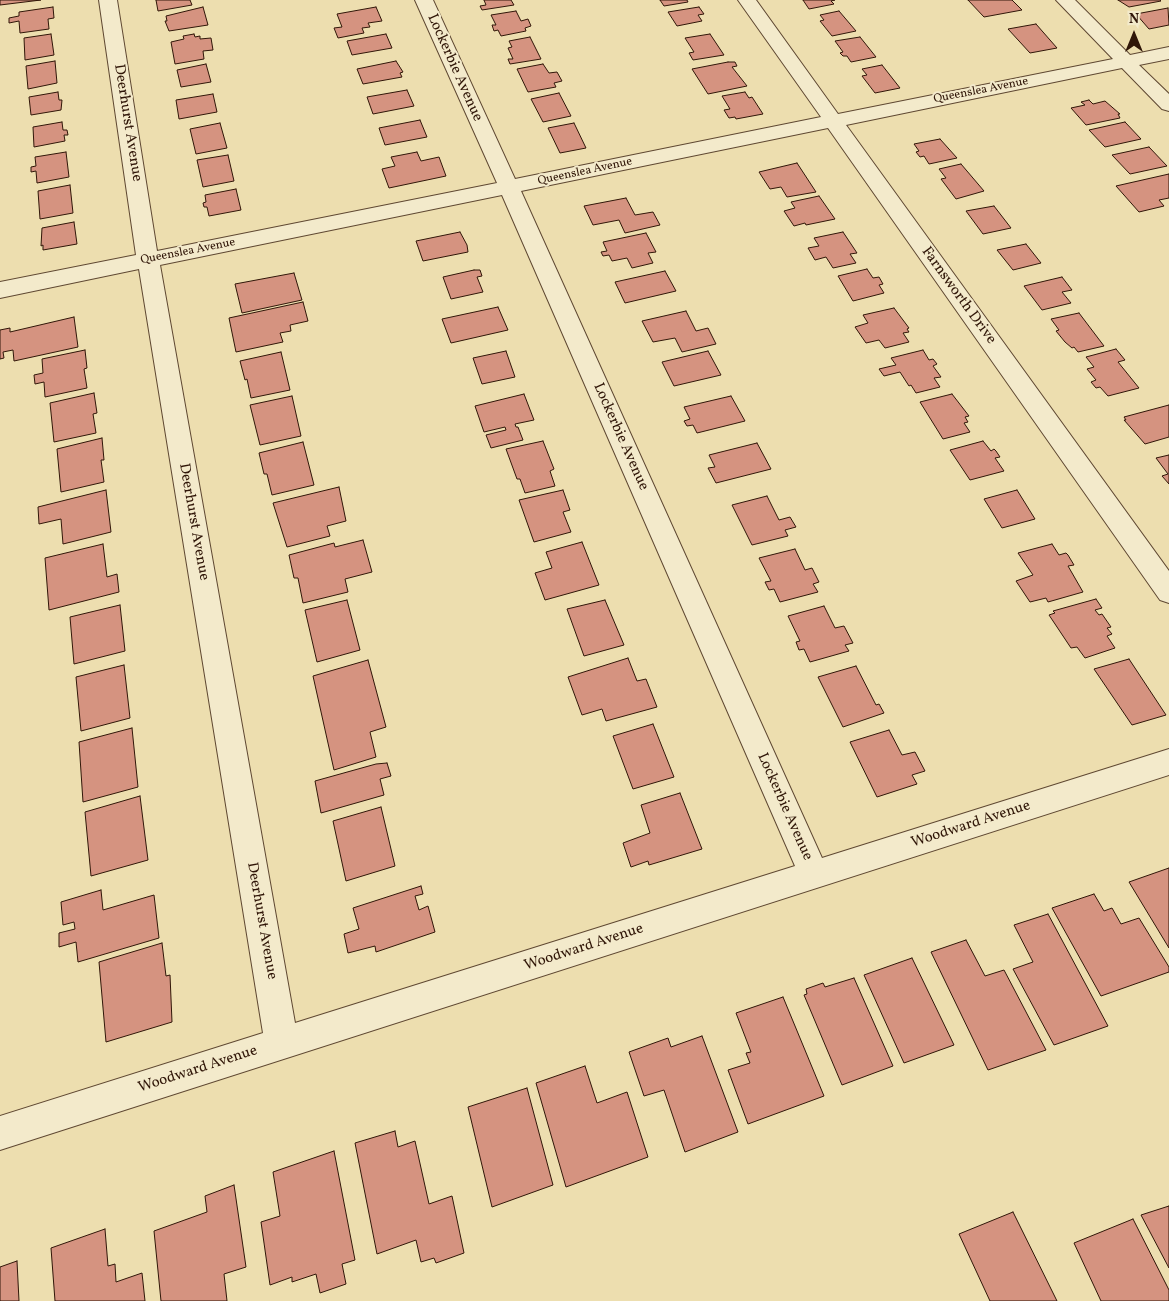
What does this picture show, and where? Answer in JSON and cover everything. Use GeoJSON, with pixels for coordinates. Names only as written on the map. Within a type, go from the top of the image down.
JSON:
{"type":"FeatureCollection","features":[{"type":"Feature","properties":{"kind":"street","name":"Deerhurst Avenue"},"geometry":{"type":"LineString","coordinates":[[108,0],[148,260],[282,1044]]}},
{"type":"Feature","properties":{"kind":"street","name":"Lockerbie Avenue"},"geometry":{"type":"LineString","coordinates":[[424,0],[814,875]]}},
{"type":"Feature","properties":{"kind":"street","name":"Farnsworth Drive"},"geometry":{"type":"LineString","coordinates":[[747,0],[1169,592]]}},
{"type":"Feature","properties":{"kind":"street"},"geometry":{"type":"LineString","coordinates":[[1065,0],[1169,105]]}},
{"type":"Feature","properties":{"kind":"street","name":"Queenslea Avenue"},"geometry":{"type":"LineString","coordinates":[[0,290],[1169,53]]}},
{"type":"Feature","properties":{"kind":"street","name":"Woodward Avenue"},"geometry":{"type":"LineString","coordinates":[[0,1133],[1169,762]]}},
{"type":"Feature","properties":{"kind":"building"},"geometry":{"type":"Polygon","coordinates":[[[0,0],[41,0],[0,5],[0,0]]]}},
{"type":"Feature","properties":{"kind":"building"},"geometry":{"type":"Polygon","coordinates":[[[156,0],[190,0],[192,5],[158,11],[156,0]]]}},
{"type":"Feature","properties":{"kind":"building"},"geometry":{"type":"Polygon","coordinates":[[[484,0],[511,0],[514,5],[482,10],[480,6],[486,5],[484,0]]]}},
{"type":"Feature","properties":{"kind":"building"},"geometry":{"type":"Polygon","coordinates":[[[660,0],[687,0],[688,2],[664,6],[660,0]]]}},
{"type":"Feature","properties":{"kind":"building"},"geometry":{"type":"Polygon","coordinates":[[[803,0],[835,0],[831,1],[834,4],[809,9],[803,0]]]}},
{"type":"Feature","properties":{"kind":"building"},"geometry":{"type":"Polygon","coordinates":[[[968,0],[1012,0],[1022,10],[984,17],[968,0]]]}},
{"type":"Feature","properties":{"kind":"building"},"geometry":{"type":"Polygon","coordinates":[[[1118,0],[1160,0],[1161,1],[1129,7],[1118,0]]]}},
{"type":"Feature","properties":{"kind":"building"},"geometry":{"type":"Polygon","coordinates":[[[53,7],[54,18],[48,19],[49,29],[20,33],[19,21],[9,23],[9,18],[19,16],[19,12],[53,7]]]}},
{"type":"Feature","properties":{"kind":"building"},"geometry":{"type":"Polygon","coordinates":[[[203,7],[208,25],[169,31],[165,21],[167,21],[166,16],[203,7]]]}},
{"type":"Feature","properties":{"kind":"building"},"geometry":{"type":"Polygon","coordinates":[[[376,7],[382,21],[368,23],[370,27],[362,28],[364,33],[338,38],[334,28],[342,27],[337,14],[376,7]]]}},
{"type":"Feature","properties":{"kind":"building"},"geometry":{"type":"Polygon","coordinates":[[[699,7],[704,14],[698,15],[702,21],[677,26],[668,12],[699,7]]]}},
{"type":"Feature","properties":{"kind":"building"},"geometry":{"type":"Polygon","coordinates":[[[1168,8],[1169,25],[1149,29],[1136,14],[1168,8]]]}},
{"type":"Feature","properties":{"kind":"building"},"geometry":{"type":"Polygon","coordinates":[[[516,11],[521,21],[528,19],[531,26],[525,28],[526,31],[501,36],[498,30],[494,31],[492,25],[496,25],[491,15],[516,11]]]}},
{"type":"Feature","properties":{"kind":"building"},"geometry":{"type":"Polygon","coordinates":[[[839,11],[856,31],[832,36],[820,21],[824,20],[820,15],[839,11]]]}},
{"type":"Feature","properties":{"kind":"building"},"geometry":{"type":"Polygon","coordinates":[[[1036,24],[1057,48],[1030,53],[1008,29],[1036,24]]]}},
{"type":"Feature","properties":{"kind":"building"},"geometry":{"type":"Polygon","coordinates":[[[51,34],[54,55],[25,60],[24,38],[51,34]]]}},
{"type":"Feature","properties":{"kind":"building"},"geometry":{"type":"Polygon","coordinates":[[[194,34],[195,37],[200,36],[200,39],[211,38],[213,50],[203,51],[204,59],[175,64],[171,42],[184,39],[183,36],[194,34]]]}},
{"type":"Feature","properties":{"kind":"building"},"geometry":{"type":"Polygon","coordinates":[[[386,34],[392,48],[352,55],[347,41],[386,34]]]}},
{"type":"Feature","properties":{"kind":"building"},"geometry":{"type":"Polygon","coordinates":[[[710,34],[724,55],[693,60],[689,53],[694,52],[685,38],[710,34]]]}},
{"type":"Feature","properties":{"kind":"building"},"geometry":{"type":"Polygon","coordinates":[[[530,37],[541,59],[510,64],[508,59],[513,59],[508,48],[512,47],[509,41],[530,37]]]}},
{"type":"Feature","properties":{"kind":"building"},"geometry":{"type":"Polygon","coordinates":[[[860,37],[876,57],[851,62],[847,56],[843,56],[840,53],[843,52],[835,41],[860,37]]]}},
{"type":"Feature","properties":{"kind":"building"},"geometry":{"type":"Polygon","coordinates":[[[55,61],[57,83],[28,89],[26,66],[55,61]]]}},
{"type":"Feature","properties":{"kind":"building"},"geometry":{"type":"Polygon","coordinates":[[[396,61],[403,72],[400,73],[402,77],[363,84],[357,69],[396,61]]]}},
{"type":"Feature","properties":{"kind":"building"},"geometry":{"type":"Polygon","coordinates":[[[735,62],[737,66],[732,67],[747,86],[708,94],[692,69],[735,62]]]}},
{"type":"Feature","properties":{"kind":"building"},"geometry":{"type":"Polygon","coordinates":[[[206,64],[211,82],[181,87],[177,70],[206,64]]]}},
{"type":"Feature","properties":{"kind":"building"},"geometry":{"type":"Polygon","coordinates":[[[543,64],[549,73],[557,72],[562,81],[554,83],[556,87],[528,92],[517,69],[543,64]]]}},
{"type":"Feature","properties":{"kind":"building"},"geometry":{"type":"Polygon","coordinates":[[[882,65],[900,88],[875,93],[862,76],[867,75],[862,69],[882,65]]]}},
{"type":"Feature","properties":{"kind":"building"},"geometry":{"type":"Polygon","coordinates":[[[407,90],[414,106],[373,114],[367,97],[407,90]]]}},
{"type":"Feature","properties":{"kind":"building"},"geometry":{"type":"Polygon","coordinates":[[[58,92],[59,100],[62,100],[61,110],[31,115],[29,97],[58,92]]]}},
{"type":"Feature","properties":{"kind":"building"},"geometry":{"type":"Polygon","coordinates":[[[745,92],[749,98],[752,97],[763,114],[736,119],[735,117],[729,118],[724,110],[730,109],[722,96],[745,92]]]}},
{"type":"Feature","properties":{"kind":"building"},"geometry":{"type":"Polygon","coordinates":[[[559,93],[571,116],[543,122],[531,99],[559,93]]]}},
{"type":"Feature","properties":{"kind":"building"},"geometry":{"type":"Polygon","coordinates":[[[213,94],[217,112],[179,119],[176,100],[213,94]]]}},
{"type":"Feature","properties":{"kind":"building"},"geometry":{"type":"Polygon","coordinates":[[[1089,100],[1093,104],[1105,101],[1120,114],[1118,114],[1120,118],[1086,125],[1071,108],[1085,105],[1081,102],[1089,100]]]}},
{"type":"Feature","properties":{"kind":"building"},"geometry":{"type":"Polygon","coordinates":[[[420,120],[427,137],[385,145],[379,128],[420,120]]]}},
{"type":"Feature","properties":{"kind":"building"},"geometry":{"type":"Polygon","coordinates":[[[62,122],[63,130],[67,130],[68,135],[64,135],[65,141],[34,147],[33,127],[62,122]]]}},
{"type":"Feature","properties":{"kind":"building"},"geometry":{"type":"Polygon","coordinates":[[[1125,122],[1141,139],[1105,147],[1089,130],[1125,122]]]}},
{"type":"Feature","properties":{"kind":"building"},"geometry":{"type":"Polygon","coordinates":[[[220,123],[227,148],[196,154],[190,129],[220,123]]]}},
{"type":"Feature","properties":{"kind":"building"},"geometry":{"type":"Polygon","coordinates":[[[574,123],[586,148],[560,153],[548,128],[574,123]]]}},
{"type":"Feature","properties":{"kind":"building"},"geometry":{"type":"Polygon","coordinates":[[[940,139],[957,158],[929,164],[924,156],[920,157],[916,152],[919,151],[914,144],[940,139]]]}},
{"type":"Feature","properties":{"kind":"building"},"geometry":{"type":"Polygon","coordinates":[[[1149,147],[1167,166],[1130,174],[1112,155],[1149,147]]]}},
{"type":"Feature","properties":{"kind":"building"},"geometry":{"type":"Polygon","coordinates":[[[66,152],[69,177],[37,183],[36,171],[31,172],[31,167],[36,166],[35,157],[66,152]]]}},
{"type":"Feature","properties":{"kind":"building"},"geometry":{"type":"Polygon","coordinates":[[[417,152],[421,161],[439,157],[446,176],[389,188],[382,169],[395,166],[391,157],[417,152]]]}},
{"type":"Feature","properties":{"kind":"building"},"geometry":{"type":"Polygon","coordinates":[[[228,155],[234,181],[203,187],[197,160],[228,155]]]}},
{"type":"Feature","properties":{"kind":"building"},"geometry":{"type":"Polygon","coordinates":[[[797,163],[816,192],[787,197],[781,187],[770,189],[759,172],[797,163]]]}},
{"type":"Feature","properties":{"kind":"building"},"geometry":{"type":"Polygon","coordinates":[[[961,164],[984,191],[956,199],[941,179],[946,178],[939,169],[961,164]]]}},
{"type":"Feature","properties":{"kind":"building"},"geometry":{"type":"Polygon","coordinates":[[[1169,174],[1169,198],[1159,200],[1164,206],[1139,212],[1116,186],[1169,174]]]}},
{"type":"Feature","properties":{"kind":"building"},"geometry":{"type":"Polygon","coordinates":[[[70,185],[73,213],[40,219],[38,191],[70,185]]]}},
{"type":"Feature","properties":{"kind":"building"},"geometry":{"type":"Polygon","coordinates":[[[236,189],[241,210],[209,216],[207,207],[204,207],[203,203],[206,202],[205,195],[236,189]]]}},
{"type":"Feature","properties":{"kind":"building"},"geometry":{"type":"Polygon","coordinates":[[[819,196],[835,219],[794,226],[784,211],[795,208],[791,202],[819,196]]]}},
{"type":"Feature","properties":{"kind":"building"},"geometry":{"type":"Polygon","coordinates":[[[626,198],[635,215],[653,212],[660,225],[625,233],[619,220],[593,225],[584,206],[626,198]]]}},
{"type":"Feature","properties":{"kind":"building"},"geometry":{"type":"Polygon","coordinates":[[[994,206],[1011,228],[983,234],[966,211],[994,206]]]}},
{"type":"Feature","properties":{"kind":"building"},"geometry":{"type":"Polygon","coordinates":[[[74,222],[77,244],[43,250],[43,245],[41,246],[42,228],[74,222]]]}},
{"type":"Feature","properties":{"kind":"building"},"geometry":{"type":"Polygon","coordinates":[[[460,232],[467,245],[468,252],[423,261],[416,241],[460,232]]]}},
{"type":"Feature","properties":{"kind":"building"},"geometry":{"type":"Polygon","coordinates":[[[843,232],[857,253],[850,254],[856,263],[833,268],[826,257],[815,260],[808,248],[819,246],[814,238],[843,232]]]}},
{"type":"Feature","properties":{"kind":"building"},"geometry":{"type":"Polygon","coordinates":[[[646,233],[656,252],[648,253],[653,263],[632,268],[627,258],[612,261],[609,255],[603,256],[601,252],[607,251],[603,242],[646,233]]]}},
{"type":"Feature","properties":{"kind":"building"},"geometry":{"type":"Polygon","coordinates":[[[1026,244],[1041,263],[1013,270],[997,250],[1026,244]]]}},
{"type":"Feature","properties":{"kind":"building"},"geometry":{"type":"Polygon","coordinates":[[[867,269],[873,278],[879,277],[883,284],[879,285],[884,293],[853,301],[838,276],[867,269]]]}},
{"type":"Feature","properties":{"kind":"building"},"geometry":{"type":"Polygon","coordinates":[[[480,270],[482,276],[477,277],[483,292],[451,299],[443,277],[480,270]]]}},
{"type":"Feature","properties":{"kind":"building"},"geometry":{"type":"Polygon","coordinates":[[[665,271],[676,291],[625,303],[615,282],[665,271]]]}},
{"type":"Feature","properties":{"kind":"building"},"geometry":{"type":"Polygon","coordinates":[[[294,273],[302,300],[242,313],[235,284],[294,273]]]}},
{"type":"Feature","properties":{"kind":"building"},"geometry":{"type":"Polygon","coordinates":[[[1062,277],[1072,290],[1062,292],[1071,303],[1042,310],[1024,286],[1062,277]]]}},
{"type":"Feature","properties":{"kind":"building"},"geometry":{"type":"Polygon","coordinates":[[[303,302],[308,321],[290,325],[291,331],[280,333],[283,342],[236,352],[229,318],[303,302]]]}},
{"type":"Feature","properties":{"kind":"building"},"geometry":{"type":"Polygon","coordinates":[[[498,307],[508,330],[451,343],[442,319],[498,307]]]}},
{"type":"Feature","properties":{"kind":"building"},"geometry":{"type":"Polygon","coordinates":[[[894,308],[909,328],[907,329],[909,332],[903,333],[909,342],[885,348],[879,340],[866,343],[855,327],[868,323],[863,315],[894,308]]]}},
{"type":"Feature","properties":{"kind":"building"},"geometry":{"type":"Polygon","coordinates":[[[686,311],[696,331],[708,328],[716,344],[682,352],[675,338],[653,342],[642,321],[686,311]]]}},
{"type":"Feature","properties":{"kind":"building"},"geometry":{"type":"Polygon","coordinates":[[[1079,313],[1104,346],[1078,352],[1074,347],[1072,348],[1065,342],[1056,331],[1059,330],[1051,319],[1079,313]]]}},
{"type":"Feature","properties":{"kind":"building"},"geometry":{"type":"Polygon","coordinates":[[[74,317],[78,347],[14,361],[13,350],[3,352],[4,358],[0,359],[0,330],[10,328],[10,332],[74,317]]]}},
{"type":"Feature","properties":{"kind":"building"},"geometry":{"type":"Polygon","coordinates":[[[1116,349],[1125,360],[1118,362],[1139,388],[1108,396],[1100,387],[1096,388],[1091,382],[1096,380],[1087,369],[1094,367],[1086,357],[1116,349]]]}},
{"type":"Feature","properties":{"kind":"building"},"geometry":{"type":"Polygon","coordinates":[[[85,350],[87,368],[84,369],[87,388],[45,397],[44,382],[35,384],[34,375],[43,373],[42,359],[85,350]]]}},
{"type":"Feature","properties":{"kind":"building"},"geometry":{"type":"Polygon","coordinates":[[[923,350],[929,360],[933,359],[937,364],[933,366],[941,377],[934,378],[940,387],[916,393],[900,372],[884,376],[879,369],[896,365],[891,358],[923,350]]]}},
{"type":"Feature","properties":{"kind":"building"},"geometry":{"type":"Polygon","coordinates":[[[506,351],[515,377],[482,384],[473,358],[506,351]]]}},
{"type":"Feature","properties":{"kind":"building"},"geometry":{"type":"Polygon","coordinates":[[[708,351],[721,375],[674,386],[662,362],[708,351]]]}},
{"type":"Feature","properties":{"kind":"building"},"geometry":{"type":"Polygon","coordinates":[[[281,352],[290,390],[251,398],[247,379],[245,380],[240,361],[281,352]]]}},
{"type":"Feature","properties":{"kind":"building"},"geometry":{"type":"Polygon","coordinates":[[[94,393],[97,413],[93,414],[96,433],[54,442],[50,403],[94,393]]]}},
{"type":"Feature","properties":{"kind":"building"},"geometry":{"type":"Polygon","coordinates":[[[524,394],[534,420],[515,424],[523,440],[491,448],[486,435],[506,430],[505,427],[484,432],[475,406],[524,394]]]}},
{"type":"Feature","properties":{"kind":"building"},"geometry":{"type":"Polygon","coordinates":[[[952,394],[969,416],[965,417],[968,422],[964,423],[970,432],[943,439],[920,402],[952,394]]]}},
{"type":"Feature","properties":{"kind":"building"},"geometry":{"type":"Polygon","coordinates":[[[292,396],[301,436],[260,445],[250,405],[292,396]]]}},
{"type":"Feature","properties":{"kind":"building"},"geometry":{"type":"Polygon","coordinates":[[[731,396],[745,421],[697,433],[693,425],[687,426],[684,421],[690,419],[684,407],[731,396]]]}},
{"type":"Feature","properties":{"kind":"building"},"geometry":{"type":"Polygon","coordinates":[[[1169,405],[1169,437],[1145,444],[1124,420],[1126,420],[1124,417],[1169,405]]]}},
{"type":"Feature","properties":{"kind":"building"},"geometry":{"type":"Polygon","coordinates":[[[102,438],[104,460],[101,460],[104,482],[61,492],[57,449],[102,438]]]}},
{"type":"Feature","properties":{"kind":"building"},"geometry":{"type":"Polygon","coordinates":[[[543,441],[554,469],[550,471],[555,486],[525,493],[520,479],[517,479],[506,449],[543,441]]]}},
{"type":"Feature","properties":{"kind":"building"},"geometry":{"type":"Polygon","coordinates":[[[983,441],[991,451],[994,449],[996,451],[1000,457],[995,458],[1004,471],[970,480],[950,450],[983,441]]]}},
{"type":"Feature","properties":{"kind":"building"},"geometry":{"type":"Polygon","coordinates":[[[303,442],[314,485],[272,495],[259,453],[303,442]]]}},
{"type":"Feature","properties":{"kind":"building"},"geometry":{"type":"Polygon","coordinates":[[[757,443],[771,469],[716,483],[708,468],[715,467],[709,455],[757,443]]]}},
{"type":"Feature","properties":{"kind":"building"},"geometry":{"type":"Polygon","coordinates":[[[1169,455],[1169,484],[1162,476],[1168,474],[1156,458],[1169,455]]]}},
{"type":"Feature","properties":{"kind":"building"},"geometry":{"type":"Polygon","coordinates":[[[339,487],[346,521],[327,526],[330,536],[287,547],[273,503],[339,487]]]}},
{"type":"Feature","properties":{"kind":"building"},"geometry":{"type":"Polygon","coordinates":[[[106,490],[111,532],[63,544],[61,519],[39,524],[38,507],[106,490]]]}},
{"type":"Feature","properties":{"kind":"building"},"geometry":{"type":"Polygon","coordinates":[[[563,490],[570,510],[563,512],[571,532],[534,542],[519,500],[563,490]]]}},
{"type":"Feature","properties":{"kind":"building"},"geometry":{"type":"Polygon","coordinates":[[[1017,490],[1035,519],[1002,528],[984,499],[1017,490]]]}},
{"type":"Feature","properties":{"kind":"building"},"geometry":{"type":"Polygon","coordinates":[[[767,496],[779,520],[790,517],[796,527],[785,530],[788,536],[752,545],[732,505],[767,496]]]}},
{"type":"Feature","properties":{"kind":"building"},"geometry":{"type":"Polygon","coordinates":[[[363,540],[372,572],[345,579],[348,592],[303,603],[298,578],[294,578],[289,555],[334,543],[335,547],[363,540]]]}},
{"type":"Feature","properties":{"kind":"building"},"geometry":{"type":"Polygon","coordinates":[[[582,542],[599,585],[545,600],[535,573],[552,568],[546,552],[582,542]]]}},
{"type":"Feature","properties":{"kind":"building"},"geometry":{"type":"Polygon","coordinates":[[[103,544],[107,577],[117,574],[119,592],[49,610],[45,558],[103,544]]]}},
{"type":"Feature","properties":{"kind":"building"},"geometry":{"type":"Polygon","coordinates":[[[1052,544],[1059,555],[1066,553],[1068,555],[1074,565],[1068,566],[1083,592],[1048,602],[1046,598],[1030,602],[1016,581],[1033,575],[1018,553],[1052,544]]]}},
{"type":"Feature","properties":{"kind":"building"},"geometry":{"type":"Polygon","coordinates":[[[795,549],[805,570],[812,568],[819,582],[813,584],[818,592],[780,602],[774,589],[769,590],[765,582],[771,581],[759,558],[795,549]]]}},
{"type":"Feature","properties":{"kind":"building"},"geometry":{"type":"Polygon","coordinates":[[[1096,599],[1102,608],[1095,610],[1099,615],[1102,614],[1111,627],[1107,628],[1112,634],[1107,636],[1115,648],[1085,658],[1077,647],[1071,648],[1049,615],[1055,613],[1053,611],[1096,599]]]}},
{"type":"Feature","properties":{"kind":"building"},"geometry":{"type":"Polygon","coordinates":[[[347,600],[360,650],[317,662],[305,610],[347,600]]]}},
{"type":"Feature","properties":{"kind":"building"},"geometry":{"type":"Polygon","coordinates":[[[605,600],[624,645],[584,656],[567,609],[605,600]]]}},
{"type":"Feature","properties":{"kind":"building"},"geometry":{"type":"Polygon","coordinates":[[[120,605],[125,651],[74,664],[70,617],[120,605]]]}},
{"type":"Feature","properties":{"kind":"building"},"geometry":{"type":"Polygon","coordinates":[[[824,606],[835,628],[844,626],[853,643],[845,645],[849,651],[810,662],[804,649],[799,650],[796,642],[800,641],[788,616],[824,606]]]}},
{"type":"Feature","properties":{"kind":"building"},"geometry":{"type":"Polygon","coordinates":[[[628,658],[637,681],[646,679],[657,707],[606,721],[602,709],[582,715],[568,677],[628,658]]]}},
{"type":"Feature","properties":{"kind":"building"},"geometry":{"type":"Polygon","coordinates":[[[1129,659],[1166,715],[1132,725],[1094,669],[1129,659]]]}},
{"type":"Feature","properties":{"kind":"building"},"geometry":{"type":"Polygon","coordinates":[[[368,660],[386,727],[370,732],[376,757],[334,770],[313,676],[368,660]]]}},
{"type":"Feature","properties":{"kind":"building"},"geometry":{"type":"Polygon","coordinates":[[[124,665],[130,718],[81,731],[76,677],[124,665]]]}},
{"type":"Feature","properties":{"kind":"building"},"geometry":{"type":"Polygon","coordinates":[[[856,666],[876,705],[879,704],[884,713],[843,727],[818,677],[856,666]]]}},
{"type":"Feature","properties":{"kind":"building"},"geometry":{"type":"Polygon","coordinates":[[[653,724],[674,777],[633,789],[613,736],[653,724]]]}},
{"type":"Feature","properties":{"kind":"building"},"geometry":{"type":"Polygon","coordinates":[[[132,728],[138,787],[83,802],[79,742],[132,728]]]}},
{"type":"Feature","properties":{"kind":"building"},"geometry":{"type":"Polygon","coordinates":[[[889,730],[902,755],[915,752],[925,771],[912,775],[917,784],[877,797],[850,742],[889,730]]]}},
{"type":"Feature","properties":{"kind":"building"},"geometry":{"type":"Polygon","coordinates":[[[387,763],[391,776],[380,779],[384,795],[321,813],[315,781],[376,764],[387,763]]]}},
{"type":"Feature","properties":{"kind":"building"},"geometry":{"type":"Polygon","coordinates":[[[680,793],[702,849],[649,865],[648,861],[631,867],[623,843],[650,833],[641,805],[680,793]]]}},
{"type":"Feature","properties":{"kind":"building"},"geometry":{"type":"Polygon","coordinates":[[[140,796],[148,860],[91,876],[85,812],[140,796]]]}},
{"type":"Feature","properties":{"kind":"building"},"geometry":{"type":"Polygon","coordinates":[[[381,807],[395,866],[346,881],[333,821],[381,807]]]}},
{"type":"Feature","properties":{"kind":"building"},"geometry":{"type":"Polygon","coordinates":[[[1169,868],[1169,948],[1129,882],[1169,868]]]}},
{"type":"Feature","properties":{"kind":"building"},"geometry":{"type":"Polygon","coordinates":[[[421,886],[423,894],[415,896],[419,910],[428,906],[435,932],[376,952],[375,946],[348,953],[344,934],[359,929],[353,908],[421,886]]]}},
{"type":"Feature","properties":{"kind":"building"},"geometry":{"type":"Polygon","coordinates":[[[101,890],[103,910],[154,895],[159,938],[78,962],[76,942],[59,947],[59,933],[75,929],[74,922],[63,925],[61,902],[101,890]]]}},
{"type":"Feature","properties":{"kind":"building"},"geometry":{"type":"Polygon","coordinates":[[[1094,894],[1104,911],[1112,908],[1121,924],[1139,918],[1169,967],[1169,972],[1101,996],[1052,908],[1094,894]]]}},
{"type":"Feature","properties":{"kind":"building"},"geometry":{"type":"Polygon","coordinates":[[[1048,914],[1108,1026],[1054,1045],[1013,969],[1033,962],[1014,925],[1048,914]]]}},
{"type":"Feature","properties":{"kind":"building"},"geometry":{"type":"Polygon","coordinates":[[[966,940],[985,976],[1004,970],[1046,1050],[988,1070],[931,952],[966,940]]]}},
{"type":"Feature","properties":{"kind":"building"},"geometry":{"type":"Polygon","coordinates":[[[162,943],[166,976],[170,975],[172,1022],[106,1042],[99,962],[162,943]]]}},
{"type":"Feature","properties":{"kind":"building"},"geometry":{"type":"Polygon","coordinates":[[[912,958],[954,1045],[904,1063],[864,975],[912,958]]]}},
{"type":"Feature","properties":{"kind":"building"},"geometry":{"type":"Polygon","coordinates":[[[854,978],[893,1066],[842,1085],[804,995],[807,994],[806,989],[823,983],[825,987],[854,978]]]}},
{"type":"Feature","properties":{"kind":"building"},"geometry":{"type":"Polygon","coordinates":[[[783,997],[824,1096],[748,1124],[728,1070],[750,1063],[746,1053],[751,1052],[736,1013],[783,997]]]}},
{"type":"Feature","properties":{"kind":"building"},"geometry":{"type":"Polygon","coordinates":[[[702,1036],[738,1132],[685,1152],[664,1090],[644,1096],[629,1052],[668,1038],[671,1047],[702,1036]]]}},
{"type":"Feature","properties":{"kind":"building"},"geometry":{"type":"Polygon","coordinates":[[[585,1066],[597,1103],[627,1092],[648,1157],[566,1187],[536,1083],[585,1066]]]}},
{"type":"Feature","properties":{"kind":"building"},"geometry":{"type":"Polygon","coordinates":[[[527,1088],[553,1185],[492,1207],[468,1107],[527,1088]]]}},
{"type":"Feature","properties":{"kind":"building"},"geometry":{"type":"Polygon","coordinates":[[[395,1131],[398,1147],[415,1141],[429,1204],[452,1196],[464,1253],[436,1263],[434,1258],[421,1262],[416,1240],[377,1254],[355,1143],[395,1131]]]}},
{"type":"Feature","properties":{"kind":"building"},"geometry":{"type":"Polygon","coordinates":[[[334,1151],[355,1260],[342,1264],[346,1284],[320,1293],[316,1274],[292,1282],[292,1277],[270,1285],[261,1222],[280,1216],[273,1172],[334,1151]]]}},
{"type":"Feature","properties":{"kind":"building"},"geometry":{"type":"Polygon","coordinates":[[[234,1185],[246,1267],[224,1274],[227,1301],[161,1301],[154,1231],[207,1212],[205,1196],[234,1185]]]}},
{"type":"Feature","properties":{"kind":"building"},"geometry":{"type":"Polygon","coordinates":[[[1169,1206],[1169,1268],[1141,1215],[1169,1206]]]}},
{"type":"Feature","properties":{"kind":"building"},"geometry":{"type":"Polygon","coordinates":[[[1013,1212],[1057,1301],[990,1301],[959,1234],[1013,1212]]]}},
{"type":"Feature","properties":{"kind":"building"},"geometry":{"type":"Polygon","coordinates":[[[1133,1219],[1169,1290],[1169,1301],[1101,1301],[1074,1243],[1133,1219]]]}},
{"type":"Feature","properties":{"kind":"building"},"geometry":{"type":"Polygon","coordinates":[[[105,1229],[108,1266],[115,1264],[116,1282],[142,1273],[145,1301],[55,1301],[51,1248],[105,1229]]]}},
{"type":"Feature","properties":{"kind":"building"},"geometry":{"type":"Polygon","coordinates":[[[17,1261],[19,1301],[0,1301],[0,1267],[17,1261]]]}}]}
